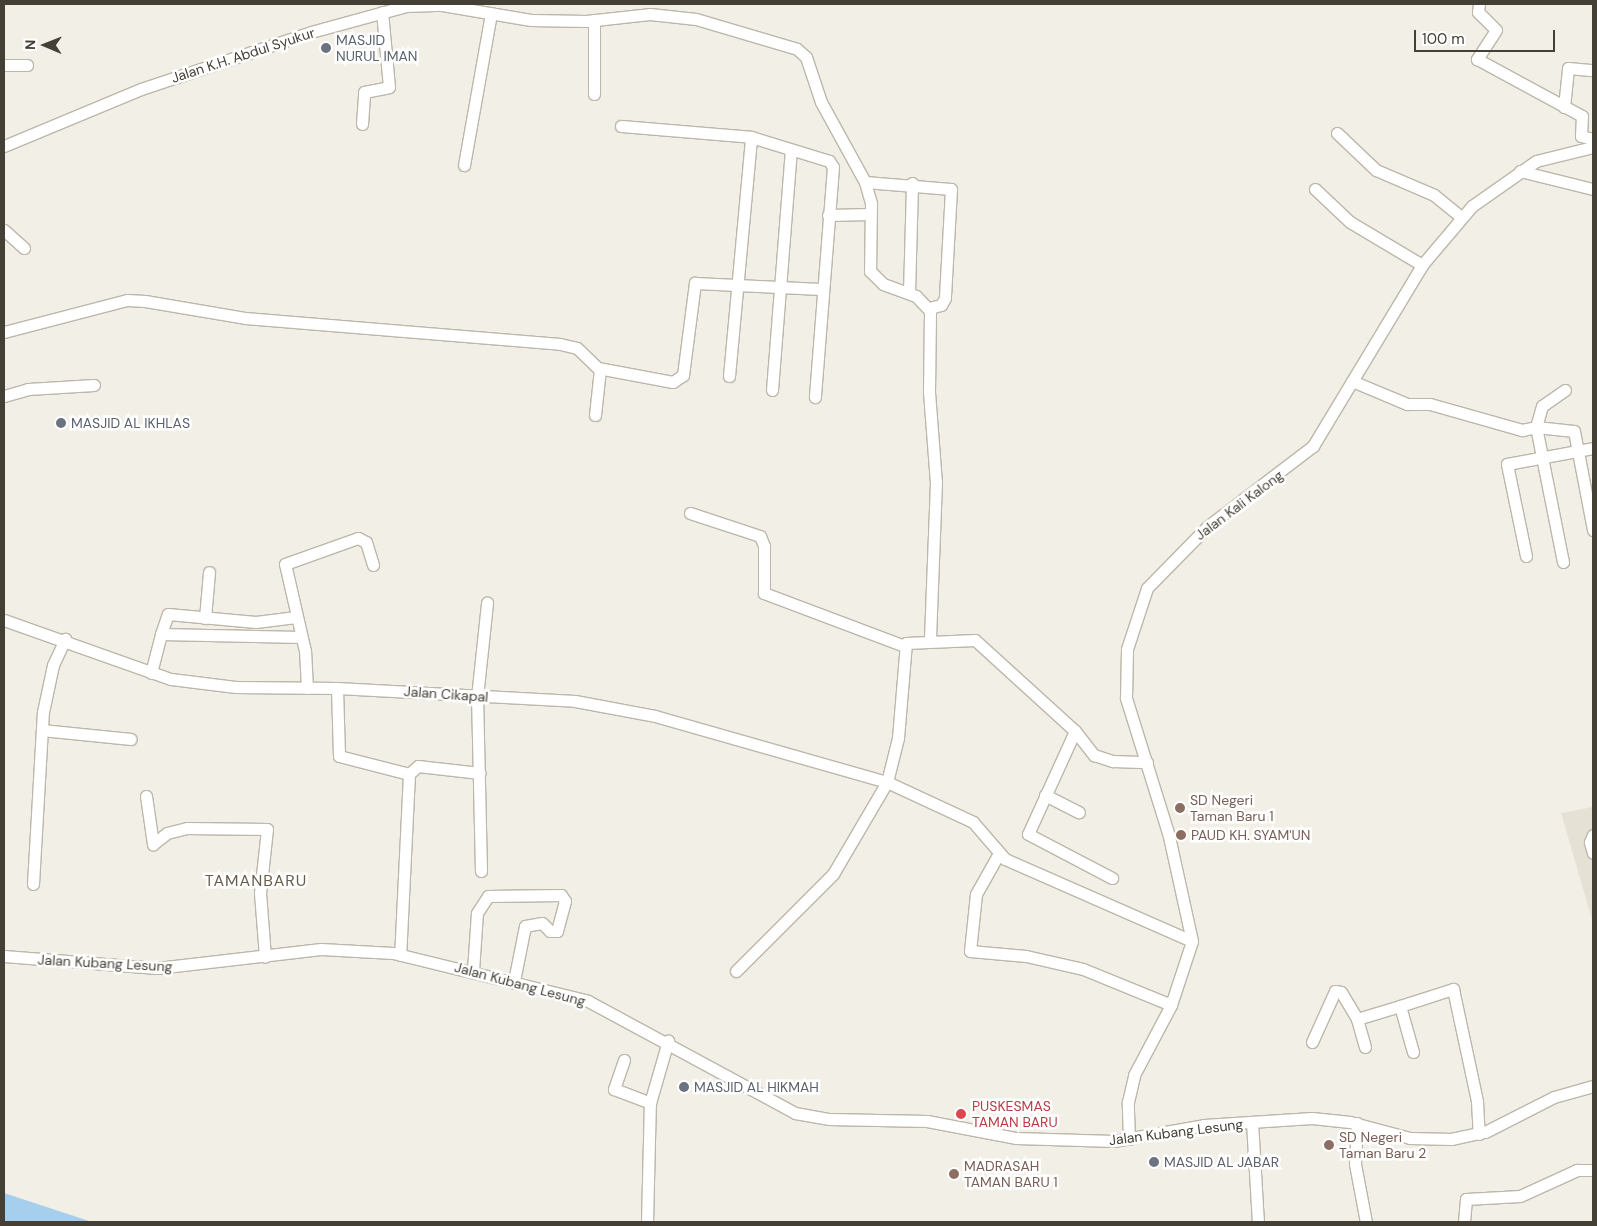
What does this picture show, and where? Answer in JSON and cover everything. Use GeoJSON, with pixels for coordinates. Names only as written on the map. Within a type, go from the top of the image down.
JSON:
{"type":"FeatureCollection","features":[{"type":"Feature","properties":{"kind":"street"},"geometry":{"type":"LineString","coordinates":[[618,16],[620,4]]}},
{"type":"Feature","properties":{"kind":"street"},"geometry":{"type":"LineString","coordinates":[[1479,4],[1478,12],[1496,30],[1475,57],[1582,116],[1581,136],[1593,138]]}},
{"type":"Feature","properties":{"kind":"street","name":"Jalan K.H. Abdul Syukur"},"geometry":{"type":"LineString","coordinates":[[4,146],[141,89],[382,12],[442,5],[531,20],[594,20],[618,16],[696,19],[797,49],[806,57],[822,102],[862,177],[870,214],[870,271],[883,284],[908,292],[929,308]]}},
{"type":"Feature","properties":{"kind":"street"},"geometry":{"type":"LineString","coordinates":[[362,124],[364,92],[389,87],[382,12]]}},
{"type":"Feature","properties":{"kind":"street"},"geometry":{"type":"LineString","coordinates":[[464,165],[491,13]]}},
{"type":"Feature","properties":{"kind":"street"},"geometry":{"type":"LineString","coordinates":[[594,20],[594,94]]}},
{"type":"Feature","properties":{"kind":"street"},"geometry":{"type":"LineString","coordinates":[[4,65],[28,65]]}},
{"type":"Feature","properties":{"kind":"street"},"geometry":{"type":"LineString","coordinates":[[1564,107],[1569,66],[1593,70]]}},
{"type":"Feature","properties":{"kind":"street"},"geometry":{"type":"LineString","coordinates":[[621,126],[751,137],[832,163],[815,397]]}},
{"type":"Feature","properties":{"kind":"street"},"geometry":{"type":"LineString","coordinates":[[1337,133],[1376,170],[1434,195],[1462,218]]}},
{"type":"Feature","properties":{"kind":"street"},"geometry":{"type":"LineString","coordinates":[[729,376],[751,137]]}},
{"type":"Feature","properties":{"kind":"street","name":"Jalan Kali Kalong"},"geometry":{"type":"LineString","coordinates":[[1129,1139],[1130,1087],[1171,1004],[1192,941],[1190,914],[1147,762],[1126,698],[1126,649],[1147,588],[1208,526],[1303,456],[1313,446],[1422,265],[1462,218],[1520,171],[1552,154],[1593,147]]}},
{"type":"Feature","properties":{"kind":"street"},"geometry":{"type":"LineString","coordinates":[[772,390],[791,150]]}},
{"type":"Feature","properties":{"kind":"street"},"geometry":{"type":"LineString","coordinates":[[1520,171],[1593,189]]}},
{"type":"Feature","properties":{"kind":"street"},"geometry":{"type":"LineString","coordinates":[[862,177],[912,183],[952,191],[945,298],[941,305],[929,308],[936,482],[930,640]]}},
{"type":"Feature","properties":{"kind":"street"},"geometry":{"type":"LineString","coordinates":[[908,292],[912,183]]}},
{"type":"Feature","properties":{"kind":"street"},"geometry":{"type":"LineString","coordinates":[[1315,189],[1350,222],[1422,265]]}},
{"type":"Feature","properties":{"kind":"street"},"geometry":{"type":"LineString","coordinates":[[828,215],[870,214]]}},
{"type":"Feature","properties":{"kind":"street"},"geometry":{"type":"LineString","coordinates":[[4,230],[24,248]]}},
{"type":"Feature","properties":{"kind":"street"},"geometry":{"type":"LineString","coordinates":[[4,332],[120,302],[145,301],[245,318],[560,344],[577,348],[600,369],[680,379],[694,283],[737,283],[822,289]]}},
{"type":"Feature","properties":{"kind":"street"},"geometry":{"type":"LineString","coordinates":[[595,416],[600,369]]}},
{"type":"Feature","properties":{"kind":"street"},"geometry":{"type":"LineString","coordinates":[[1352,381],[1407,404],[1430,404],[1509,429],[1536,427],[1570,428],[1578,450],[1593,530]]}},
{"type":"Feature","properties":{"kind":"street"},"geometry":{"type":"LineString","coordinates":[[4,396],[28,390],[94,385]]}},
{"type":"Feature","properties":{"kind":"street"},"geometry":{"type":"LineString","coordinates":[[1563,562],[1536,427],[1542,406],[1565,390]]}},
{"type":"Feature","properties":{"kind":"street"},"geometry":{"type":"LineString","coordinates":[[1526,556],[1506,469],[1510,462],[1593,448]]}},
{"type":"Feature","properties":{"kind":"street"},"geometry":{"type":"LineString","coordinates":[[690,513],[760,536],[764,546],[764,594],[904,646],[930,640],[975,640],[1075,731],[1088,749],[1102,759],[1147,762]]}},
{"type":"Feature","properties":{"kind":"street"},"geometry":{"type":"LineString","coordinates":[[307,688],[301,636],[287,562],[358,538],[366,542],[373,565]]}},
{"type":"Feature","properties":{"kind":"street"},"geometry":{"type":"LineString","coordinates":[[205,618],[209,572]]}},
{"type":"Feature","properties":{"kind":"street"},"geometry":{"type":"LineString","coordinates":[[481,871],[477,697],[487,603]]}},
{"type":"Feature","properties":{"kind":"street"},"geometry":{"type":"LineString","coordinates":[[151,673],[168,614],[260,622],[296,617]]}},
{"type":"Feature","properties":{"kind":"street","name":"Jalan Cikapal"},"geometry":{"type":"LineString","coordinates":[[4,620],[65,639],[151,673],[236,687],[337,688],[608,704],[887,782],[973,822],[998,855]]}},
{"type":"Feature","properties":{"kind":"street"},"geometry":{"type":"LineString","coordinates":[[161,634],[301,636]]}},
{"type":"Feature","properties":{"kind":"street"},"geometry":{"type":"LineString","coordinates":[[33,884],[42,730],[53,665],[65,639]]}},
{"type":"Feature","properties":{"kind":"street"},"geometry":{"type":"LineString","coordinates":[[736,971],[833,874],[887,782],[898,738],[904,646]]}},
{"type":"Feature","properties":{"kind":"street"},"geometry":{"type":"LineString","coordinates":[[337,688],[339,756],[409,774]]}},
{"type":"Feature","properties":{"kind":"street"},"geometry":{"type":"LineString","coordinates":[[42,730],[131,739]]}},
{"type":"Feature","properties":{"kind":"street"},"geometry":{"type":"LineString","coordinates":[[1075,731],[1028,835],[1112,878]]}},
{"type":"Feature","properties":{"kind":"street"},"geometry":{"type":"LineString","coordinates":[[400,955],[409,774],[418,766],[480,773]]}},
{"type":"Feature","properties":{"kind":"street"},"geometry":{"type":"LineString","coordinates":[[1045,795],[1078,812]]}},
{"type":"Feature","properties":{"kind":"street"},"geometry":{"type":"LineString","coordinates":[[146,796],[153,844],[167,833],[187,828],[267,829],[260,893],[265,957]]}},
{"type":"Feature","properties":{"kind":"street"},"geometry":{"type":"LineString","coordinates":[[1593,834],[1593,853]]}},
{"type":"Feature","properties":{"kind":"street"},"geometry":{"type":"LineString","coordinates":[[1171,1004],[1083,969],[1026,956],[970,951],[976,894],[998,855],[1192,941]]}},
{"type":"Feature","properties":{"kind":"street"},"geometry":{"type":"LineString","coordinates":[[473,971],[478,913],[488,896],[562,895],[565,901],[557,931],[550,931],[542,923],[525,926],[514,981]]}},
{"type":"Feature","properties":{"kind":"street","name":"Jalan Kubang Lesung"},"geometry":{"type":"LineString","coordinates":[[4,956],[157,968],[345,948],[400,955],[514,981],[588,1001],[668,1041],[795,1113],[828,1119],[927,1121],[1016,1138],[1129,1139],[1204,1125],[1312,1118],[1358,1123],[1410,1138],[1440,1140],[1479,1134],[1554,1097],[1593,1086]]}},
{"type":"Feature","properties":{"kind":"street"},"geometry":{"type":"LineString","coordinates":[[1357,1019],[1400,1006],[1448,988],[1455,990],[1468,1075],[1477,1098],[1479,1134]]}},
{"type":"Feature","properties":{"kind":"street"},"geometry":{"type":"LineString","coordinates":[[1312,1042],[1335,991],[1341,992],[1357,1019],[1365,1047]]}},
{"type":"Feature","properties":{"kind":"street"},"geometry":{"type":"LineString","coordinates":[[1400,1006],[1413,1052]]}},
{"type":"Feature","properties":{"kind":"street"},"geometry":{"type":"LineString","coordinates":[[647,1222],[650,1102],[668,1041]]}},
{"type":"Feature","properties":{"kind":"street"},"geometry":{"type":"LineString","coordinates":[[624,1060],[614,1089],[650,1102]]}},
{"type":"Feature","properties":{"kind":"street"},"geometry":{"type":"LineString","coordinates":[[1252,1122],[1258,1222]]}},
{"type":"Feature","properties":{"kind":"street"},"geometry":{"type":"LineString","coordinates":[[1358,1123],[1355,1164],[1366,1222]]}},
{"type":"Feature","properties":{"kind":"street"},"geometry":{"type":"LineString","coordinates":[[1464,1222],[1466,1199],[1520,1196],[1576,1170],[1593,1170]]}},
{"type":"Feature","properties":{"kind":"shaded area"},"geometry":{"type":"Polygon","coordinates":[[[1593,807],[1593,923],[1561,813],[1593,807]]]}},
{"type":"Feature","properties":{"kind":"water"},"geometry":{"type":"Polygon","coordinates":[[[4,1193],[92,1222],[4,1222],[4,1193]]]}},
{"type":"Feature","properties":{"kind":"place","name":"MASJID NURUL IMAN"},"geometry":{"type":"Point","coordinates":[326,48]}},
{"type":"Feature","properties":{"kind":"place","name":"MASJID AL IKHLAS"},"geometry":{"type":"Point","coordinates":[61,423]}},
{"type":"Feature","properties":{"kind":"place","name":"SD Negeri Taman Baru 1"},"geometry":{"type":"Point","coordinates":[1180,808]}},
{"type":"Feature","properties":{"kind":"place","name":"PAUD KH. SYAM'UN"},"geometry":{"type":"Point","coordinates":[1181,835]}},
{"type":"Feature","properties":{"kind":"place","name":"MASJID AL HIKMAH"},"geometry":{"type":"Point","coordinates":[684,1087]}},
{"type":"Feature","properties":{"kind":"place","name":"PUSKESMAS TAMAN BARU"},"geometry":{"type":"Point","coordinates":[961,1114]}},
{"type":"Feature","properties":{"kind":"place","name":"SD Negeri Taman Baru 2"},"geometry":{"type":"Point","coordinates":[1329,1145]}},
{"type":"Feature","properties":{"kind":"place","name":"MASJID AL JABAR"},"geometry":{"type":"Point","coordinates":[1154,1162]}},
{"type":"Feature","properties":{"kind":"place","name":"MADRASAH TAMAN BARU 1"},"geometry":{"type":"Point","coordinates":[954,1174]}},
{"type":"Feature","properties":{"kind":"district","name":"TAMANBARU"},"geometry":{"type":"Point","coordinates":[256,881]}}]}
